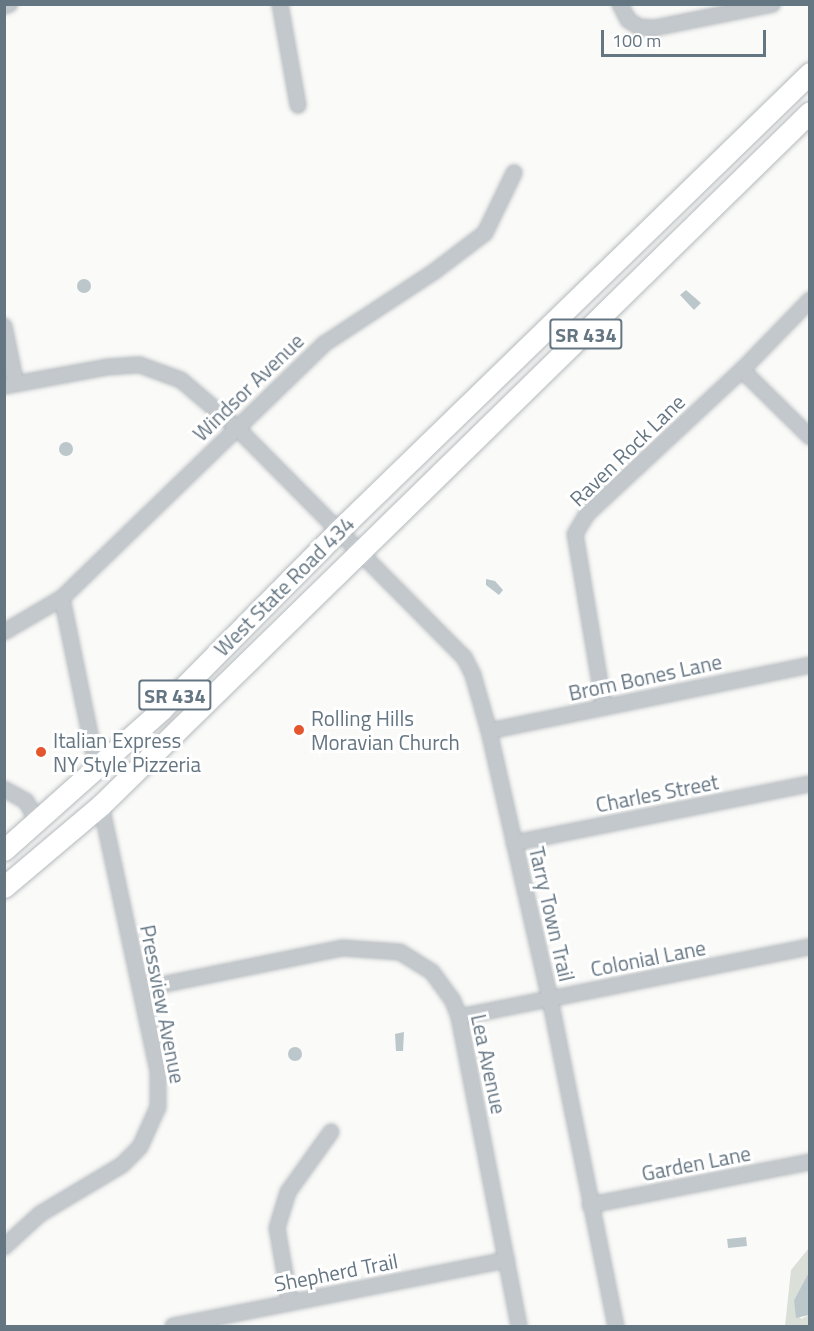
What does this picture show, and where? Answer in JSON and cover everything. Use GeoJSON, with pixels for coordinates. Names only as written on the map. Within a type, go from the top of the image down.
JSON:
{"type":"FeatureCollection","features":[{"type":"Feature","properties":{"kind":"main road","name":"SR 434"},"geometry":{"type":"LineString","coordinates":[[674,205],[810,73]]}},
{"type":"Feature","properties":{"kind":"main road","name":"SR 434"},"geometry":{"type":"LineString","coordinates":[[4,887],[101,805],[361,554],[810,112]]}},
{"type":"Feature","properties":{"kind":"main road"},"geometry":{"type":"LineString","coordinates":[[616,304],[609,292],[609,285],[663,231],[674,205]]}},
{"type":"Feature","properties":{"kind":"main road","name":"West State Road 434"},"geometry":{"type":"LineString","coordinates":[[4,850],[162,709],[337,532],[674,205]]}},
{"type":"Feature","properties":{"kind":"main road"},"geometry":{"type":"LineString","coordinates":[[101,805],[100,790],[113,769],[150,733],[162,709]]}},
{"type":"Feature","properties":{"kind":"main road"},"geometry":{"type":"LineString","coordinates":[[4,870],[36,841],[38,821]]}},
{"type":"Feature","properties":{"kind":"street"},"geometry":{"type":"LineString","coordinates":[[4,6],[10,4]]}},
{"type":"Feature","properties":{"kind":"street"},"geometry":{"type":"LineString","coordinates":[[280,4],[298,105]]}},
{"type":"Feature","properties":{"kind":"street"},"geometry":{"type":"LineString","coordinates":[[620,4],[628,20],[639,27],[654,28],[773,4]]}},
{"type":"Feature","properties":{"kind":"street","name":"Windsor Avenue"},"geometry":{"type":"LineString","coordinates":[[4,632],[62,598],[324,344],[435,271],[485,233],[514,173]]}},
{"type":"Feature","properties":{"kind":"street","name":"Raven Rock Lane"},"geometry":{"type":"LineString","coordinates":[[604,707],[575,534],[587,514],[742,369],[810,300]]}},
{"type":"Feature","properties":{"kind":"street"},"geometry":{"type":"LineString","coordinates":[[4,326],[10,385]]}},
{"type":"Feature","properties":{"kind":"street","name":"Tarry Town Trail"},"geometry":{"type":"LineString","coordinates":[[10,385],[108,367],[140,365],[181,380],[236,427],[337,532],[464,657],[477,684],[489,731],[550,999],[616,1326]]}},
{"type":"Feature","properties":{"kind":"street"},"geometry":{"type":"LineString","coordinates":[[742,369],[810,437]]}},
{"type":"Feature","properties":{"kind":"street"},"geometry":{"type":"LineString","coordinates":[[62,598],[97,769]]}},
{"type":"Feature","properties":{"kind":"street","name":"Brom Bones Lane"},"geometry":{"type":"LineString","coordinates":[[489,731],[810,665]]}},
{"type":"Feature","properties":{"kind":"street","name":"Charles Street"},"geometry":{"type":"LineString","coordinates":[[514,843],[810,784]]}},
{"type":"Feature","properties":{"kind":"street"},"geometry":{"type":"LineString","coordinates":[[4,789],[26,801],[38,821]]}},
{"type":"Feature","properties":{"kind":"street","name":"Pressview Avenue"},"geometry":{"type":"LineString","coordinates":[[4,1247],[40,1214],[122,1165],[152,1126],[160,1091],[141,989],[101,805]]}},
{"type":"Feature","properties":{"kind":"street","name":"Lea Avenue"},"geometry":{"type":"LineString","coordinates":[[141,989],[343,948],[374,947],[400,952],[432,972],[453,1001],[459,1017],[519,1326]]}},
{"type":"Feature","properties":{"kind":"street","name":"Colonial Lane"},"geometry":{"type":"LineString","coordinates":[[459,1017],[810,947]]}},
{"type":"Feature","properties":{"kind":"street"},"geometry":{"type":"LineString","coordinates":[[290,1303],[277,1228],[288,1192],[331,1132]]}},
{"type":"Feature","properties":{"kind":"street","name":"Garden Lane"},"geometry":{"type":"LineString","coordinates":[[590,1205],[810,1162]]}},
{"type":"Feature","properties":{"kind":"street","name":"Shepherd Trail"},"geometry":{"type":"LineString","coordinates":[[173,1326],[507,1260]]}},
{"type":"Feature","properties":{"kind":"shaded area"},"geometry":{"type":"Polygon","coordinates":[[[81,279],[87,279],[91,286],[87,293],[81,293],[77,289],[77,283],[81,279]]]}},
{"type":"Feature","properties":{"kind":"shaded area"},"geometry":{"type":"Polygon","coordinates":[[[686,290],[701,303],[694,310],[680,295],[686,290]]]}},
{"type":"Feature","properties":{"kind":"shaded area"},"geometry":{"type":"Polygon","coordinates":[[[63,442],[69,442],[73,449],[69,456],[63,456],[59,452],[59,446],[63,442]]]}},
{"type":"Feature","properties":{"kind":"shaded area"},"geometry":{"type":"Polygon","coordinates":[[[486,579],[495,581],[503,590],[499,595],[486,585],[486,579]]]}},
{"type":"Feature","properties":{"kind":"shaded area"},"geometry":{"type":"Polygon","coordinates":[[[404,1032],[403,1051],[396,1051],[395,1034],[404,1032]]]}},
{"type":"Feature","properties":{"kind":"shaded area"},"geometry":{"type":"Polygon","coordinates":[[[295,1047],[300,1049],[302,1054],[300,1059],[295,1061],[290,1059],[288,1054],[290,1049],[295,1047]]]}},
{"type":"Feature","properties":{"kind":"shaded area"},"geometry":{"type":"Polygon","coordinates":[[[746,1237],[747,1246],[728,1248],[727,1239],[746,1237]]]}},
{"type":"Feature","properties":{"kind":"shaded area"},"geometry":{"type":"Polygon","coordinates":[[[809,1248],[809,1272],[794,1300],[801,1319],[809,1315],[809,1326],[785,1326],[791,1270],[809,1248]]]}},
{"type":"Feature","properties":{"kind":"shaded area"},"geometry":{"type":"Polygon","coordinates":[[[809,1272],[809,1315],[796,1318],[794,1300],[809,1272]]]}},
{"type":"Feature","properties":{"kind":"place","name":"Rolling Hills Moravian Church"},"geometry":{"type":"Point","coordinates":[299,730]}},
{"type":"Feature","properties":{"kind":"place","name":"Italian Express NY Style Pizzeria"},"geometry":{"type":"Point","coordinates":[41,752]}}]}
